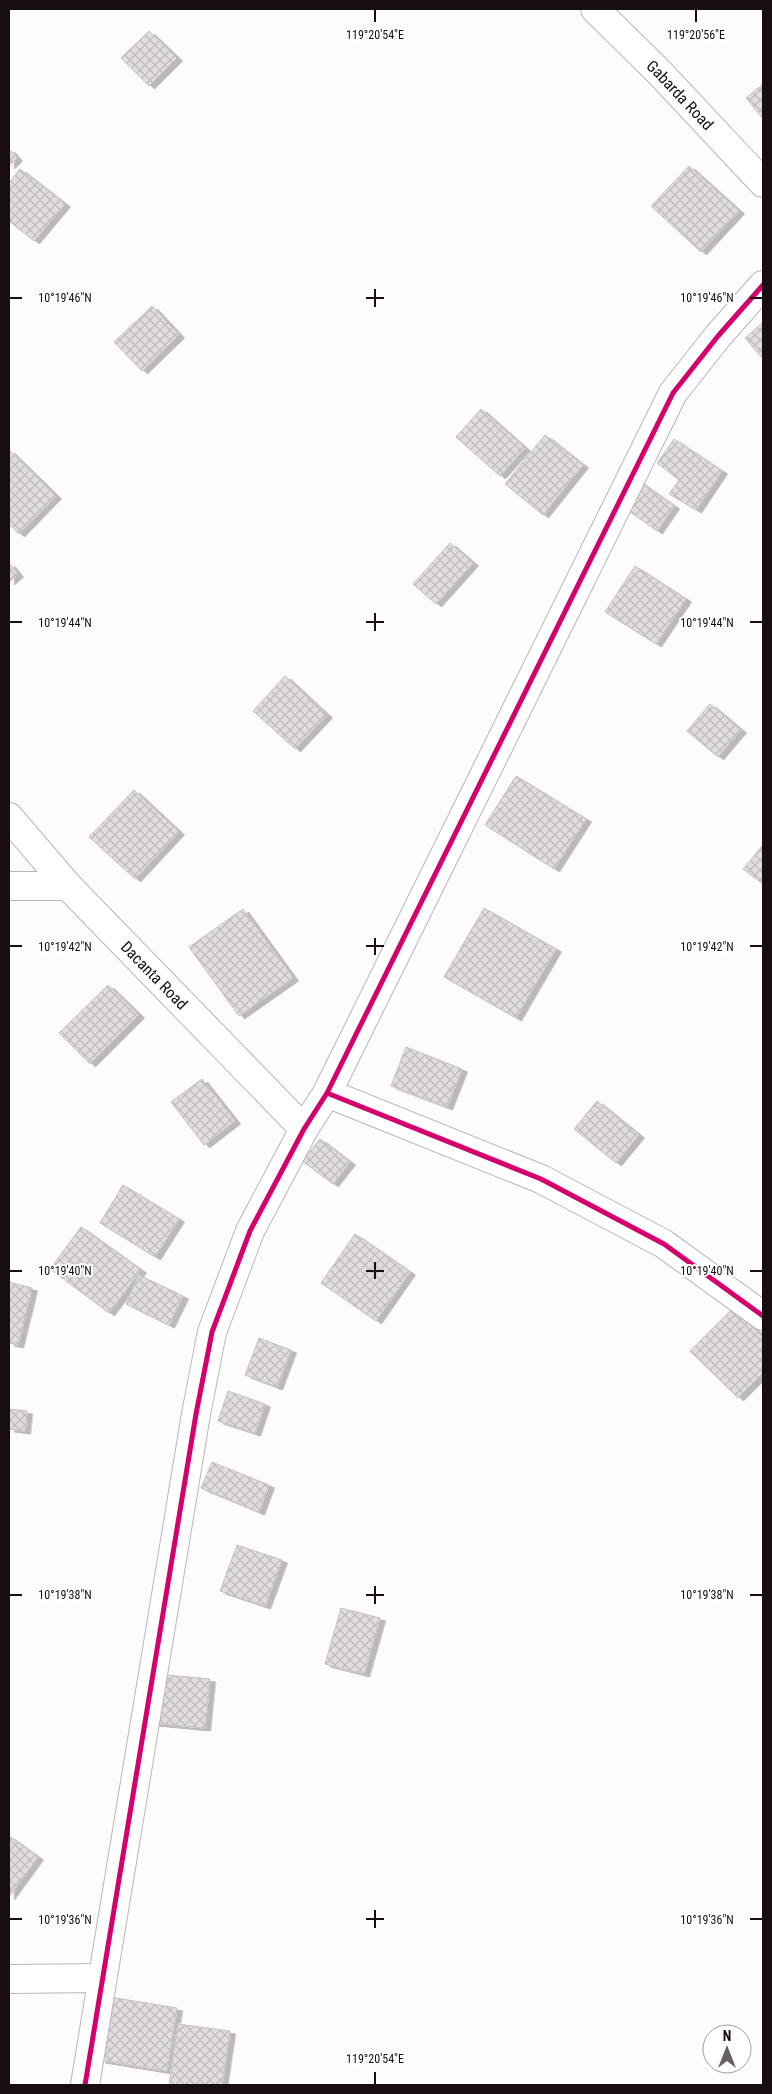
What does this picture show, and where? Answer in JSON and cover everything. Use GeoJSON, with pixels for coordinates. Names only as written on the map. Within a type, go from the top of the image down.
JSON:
{"type":"FeatureCollection","features":[{"type":"Feature","properties":{"kind":"street","name":"Gabarda Road"},"geometry":{"type":"LineString","coordinates":[[595,9],[659,72],[763,183]]}},
{"type":"Feature","properties":{"kind":"street"},"geometry":{"type":"LineString","coordinates":[[85,2085],[196,1414],[212,1332],[250,1231],[304,1129],[327,1092],[673,393],[718,336],[763,285]]}},
{"type":"Feature","properties":{"kind":"street","name":"Dacanta Road"},"geometry":{"type":"LineString","coordinates":[[9,817],[68,886],[304,1129]]}},
{"type":"Feature","properties":{"kind":"street"},"geometry":{"type":"LineString","coordinates":[[9,886],[68,886]]}},
{"type":"Feature","properties":{"kind":"street"},"geometry":{"type":"LineString","coordinates":[[327,1092],[541,1179],[664,1244],[763,1316]]}},
{"type":"Feature","properties":{"kind":"street"},"geometry":{"type":"LineString","coordinates":[[9,1978],[102,1978]]}},
{"type":"Feature","properties":{"kind":"building"},"geometry":{"type":"Polygon","coordinates":[[[149,31],[177,58],[149,86],[121,58],[149,31]]]}},
{"type":"Feature","properties":{"kind":"building"},"geometry":{"type":"Polygon","coordinates":[[[763,84],[763,119],[746,98],[763,84]]]}},
{"type":"Feature","properties":{"kind":"building"},"geometry":{"type":"Polygon","coordinates":[[[9,149],[17,158],[9,166],[9,149]]]}},
{"type":"Feature","properties":{"kind":"building"},"geometry":{"type":"Polygon","coordinates":[[[689,166],[739,211],[701,252],[651,206],[689,166]]]}},
{"type":"Feature","properties":{"kind":"building"},"geometry":{"type":"Polygon","coordinates":[[[20,169],[65,204],[34,241],[9,221],[9,183],[20,169]]]}},
{"type":"Feature","properties":{"kind":"building"},"geometry":{"type":"Polygon","coordinates":[[[152,306],[179,335],[142,371],[114,342],[152,306]]]}},
{"type":"Feature","properties":{"kind":"building"},"geometry":{"type":"Polygon","coordinates":[[[763,322],[763,359],[745,338],[763,322]]]}},
{"type":"Feature","properties":{"kind":"building"},"geometry":{"type":"Polygon","coordinates":[[[481,409],[525,448],[500,476],[456,437],[481,409]]]}},
{"type":"Feature","properties":{"kind":"building"},"geometry":{"type":"Polygon","coordinates":[[[545,435],[583,465],[543,515],[505,484],[545,435]]]}},
{"type":"Feature","properties":{"kind":"building"},"geometry":{"type":"Polygon","coordinates":[[[674,439],[722,471],[696,510],[669,494],[679,480],[657,463],[674,439]]]}},
{"type":"Feature","properties":{"kind":"building"},"geometry":{"type":"Polygon","coordinates":[[[9,450],[56,496],[19,534],[9,524],[9,450]]]}},
{"type":"Feature","properties":{"kind":"building"},"geometry":{"type":"Polygon","coordinates":[[[639,481],[674,506],[657,531],[622,506],[639,481]]]}},
{"type":"Feature","properties":{"kind":"building"},"geometry":{"type":"Polygon","coordinates":[[[450,543],[473,563],[436,604],[413,584],[450,543]]]}},
{"type":"Feature","properties":{"kind":"building"},"geometry":{"type":"Polygon","coordinates":[[[9,563],[18,574],[9,582],[9,563]]]}},
{"type":"Feature","properties":{"kind":"building"},"geometry":{"type":"Polygon","coordinates":[[[635,566],[686,599],[656,644],[605,612],[635,566]]]}},
{"type":"Feature","properties":{"kind":"building"},"geometry":{"type":"Polygon","coordinates":[[[285,676],[327,715],[295,749],[253,711],[285,676]]]}},
{"type":"Feature","properties":{"kind":"building"},"geometry":{"type":"Polygon","coordinates":[[[710,704],[741,730],[718,757],[687,731],[710,704]]]}},
{"type":"Feature","properties":{"kind":"building"},"geometry":{"type":"Polygon","coordinates":[[[516,776],[586,819],[554,869],[485,825],[516,776]]]}},
{"type":"Feature","properties":{"kind":"building"},"geometry":{"type":"Polygon","coordinates":[[[134,790],[179,832],[135,879],[89,837],[134,790]]]}},
{"type":"Feature","properties":{"kind":"building"},"geometry":{"type":"Polygon","coordinates":[[[763,845],[763,884],[743,869],[763,845]]]}},
{"type":"Feature","properties":{"kind":"building"},"geometry":{"type":"Polygon","coordinates":[[[484,908],[556,949],[516,1018],[444,977],[484,908]]]}},
{"type":"Feature","properties":{"kind":"building"},"geometry":{"type":"Polygon","coordinates":[[[243,909],[293,978],[239,1016],[189,947],[243,909]]]}},
{"type":"Feature","properties":{"kind":"building"},"geometry":{"type":"Polygon","coordinates":[[[108,985],[139,1015],[90,1064],[59,1033],[108,985]]]}},
{"type":"Feature","properties":{"kind":"building"},"geometry":{"type":"Polygon","coordinates":[[[406,1047],[462,1069],[447,1107],[391,1086],[406,1047]]]}},
{"type":"Feature","properties":{"kind":"building"},"geometry":{"type":"Polygon","coordinates":[[[202,1079],[235,1121],[204,1145],[171,1102],[202,1079]]]}},
{"type":"Feature","properties":{"kind":"building"},"geometry":{"type":"Polygon","coordinates":[[[597,1101],[639,1135],[616,1163],[574,1129],[597,1101]]]}},
{"type":"Feature","properties":{"kind":"building"},"geometry":{"type":"Polygon","coordinates":[[[320,1139],[350,1162],[333,1184],[302,1161],[320,1139]]]}},
{"type":"Feature","properties":{"kind":"building"},"geometry":{"type":"Polygon","coordinates":[[[123,1185],[179,1219],[155,1257],[100,1223],[123,1185]]]}},
{"type":"Feature","properties":{"kind":"building"},"geometry":{"type":"Polygon","coordinates":[[[81,1227],[141,1270],[109,1313],[50,1269],[81,1227]]]}},
{"type":"Feature","properties":{"kind":"building"},"geometry":{"type":"Polygon","coordinates":[[[355,1234],[410,1272],[376,1321],[321,1283],[355,1234]]]}},
{"type":"Feature","properties":{"kind":"building"},"geometry":{"type":"Polygon","coordinates":[[[139,1275],[183,1296],[169,1325],[126,1304],[139,1275]]]}},
{"type":"Feature","properties":{"kind":"building"},"geometry":{"type":"Polygon","coordinates":[[[9,1282],[32,1288],[18,1345],[9,1343],[9,1282]]]}},
{"type":"Feature","properties":{"kind":"building"},"geometry":{"type":"Polygon","coordinates":[[[733,1308],[763,1337],[763,1373],[738,1398],[690,1351],[733,1308]]]}},
{"type":"Feature","properties":{"kind":"building"},"geometry":{"type":"Polygon","coordinates":[[[259,1338],[291,1350],[277,1387],[245,1375],[259,1338]]]}},
{"type":"Feature","properties":{"kind":"building"},"geometry":{"type":"Polygon","coordinates":[[[228,1391],[265,1404],[255,1433],[218,1421],[228,1391]]]}},
{"type":"Feature","properties":{"kind":"building"},"geometry":{"type":"Polygon","coordinates":[[[9,1409],[27,1411],[25,1431],[9,1429],[9,1409]]]}},
{"type":"Feature","properties":{"kind":"building"},"geometry":{"type":"Polygon","coordinates":[[[212,1462],[269,1485],[259,1512],[201,1488],[212,1462]]]}},
{"type":"Feature","properties":{"kind":"building"},"geometry":{"type":"Polygon","coordinates":[[[237,1545],[282,1560],[265,1606],[220,1591],[237,1545]]]}},
{"type":"Feature","properties":{"kind":"building"},"geometry":{"type":"Polygon","coordinates":[[[341,1608],[380,1618],[364,1674],[325,1664],[341,1608]]]}},
{"type":"Feature","properties":{"kind":"building"},"geometry":{"type":"Polygon","coordinates":[[[157,1674],[210,1679],[205,1728],[152,1723],[157,1674]]]}},
{"type":"Feature","properties":{"kind":"building"},"geometry":{"type":"Polygon","coordinates":[[[9,1836],[38,1857],[9,1897],[9,1836]]]}},
{"type":"Feature","properties":{"kind":"building"},"geometry":{"type":"Polygon","coordinates":[[[110,1997],[177,2008],[167,2071],[100,2060],[110,1997]]]}},
{"type":"Feature","properties":{"kind":"building"},"geometry":{"type":"Polygon","coordinates":[[[178,2024],[230,2031],[222,2085],[169,2085],[178,2024]]]}},
{"type":"Feature","properties":{"kind":"cycle path"},"geometry":{"type":"LineString","coordinates":[[85,2085],[196,1414],[212,1332],[250,1231],[304,1129],[327,1093],[673,393],[718,336],[763,285]]}},
{"type":"Feature","properties":{"kind":"cycle path"},"geometry":{"type":"LineString","coordinates":[[327,1093],[541,1179],[664,1244],[763,1316]]}}]}
